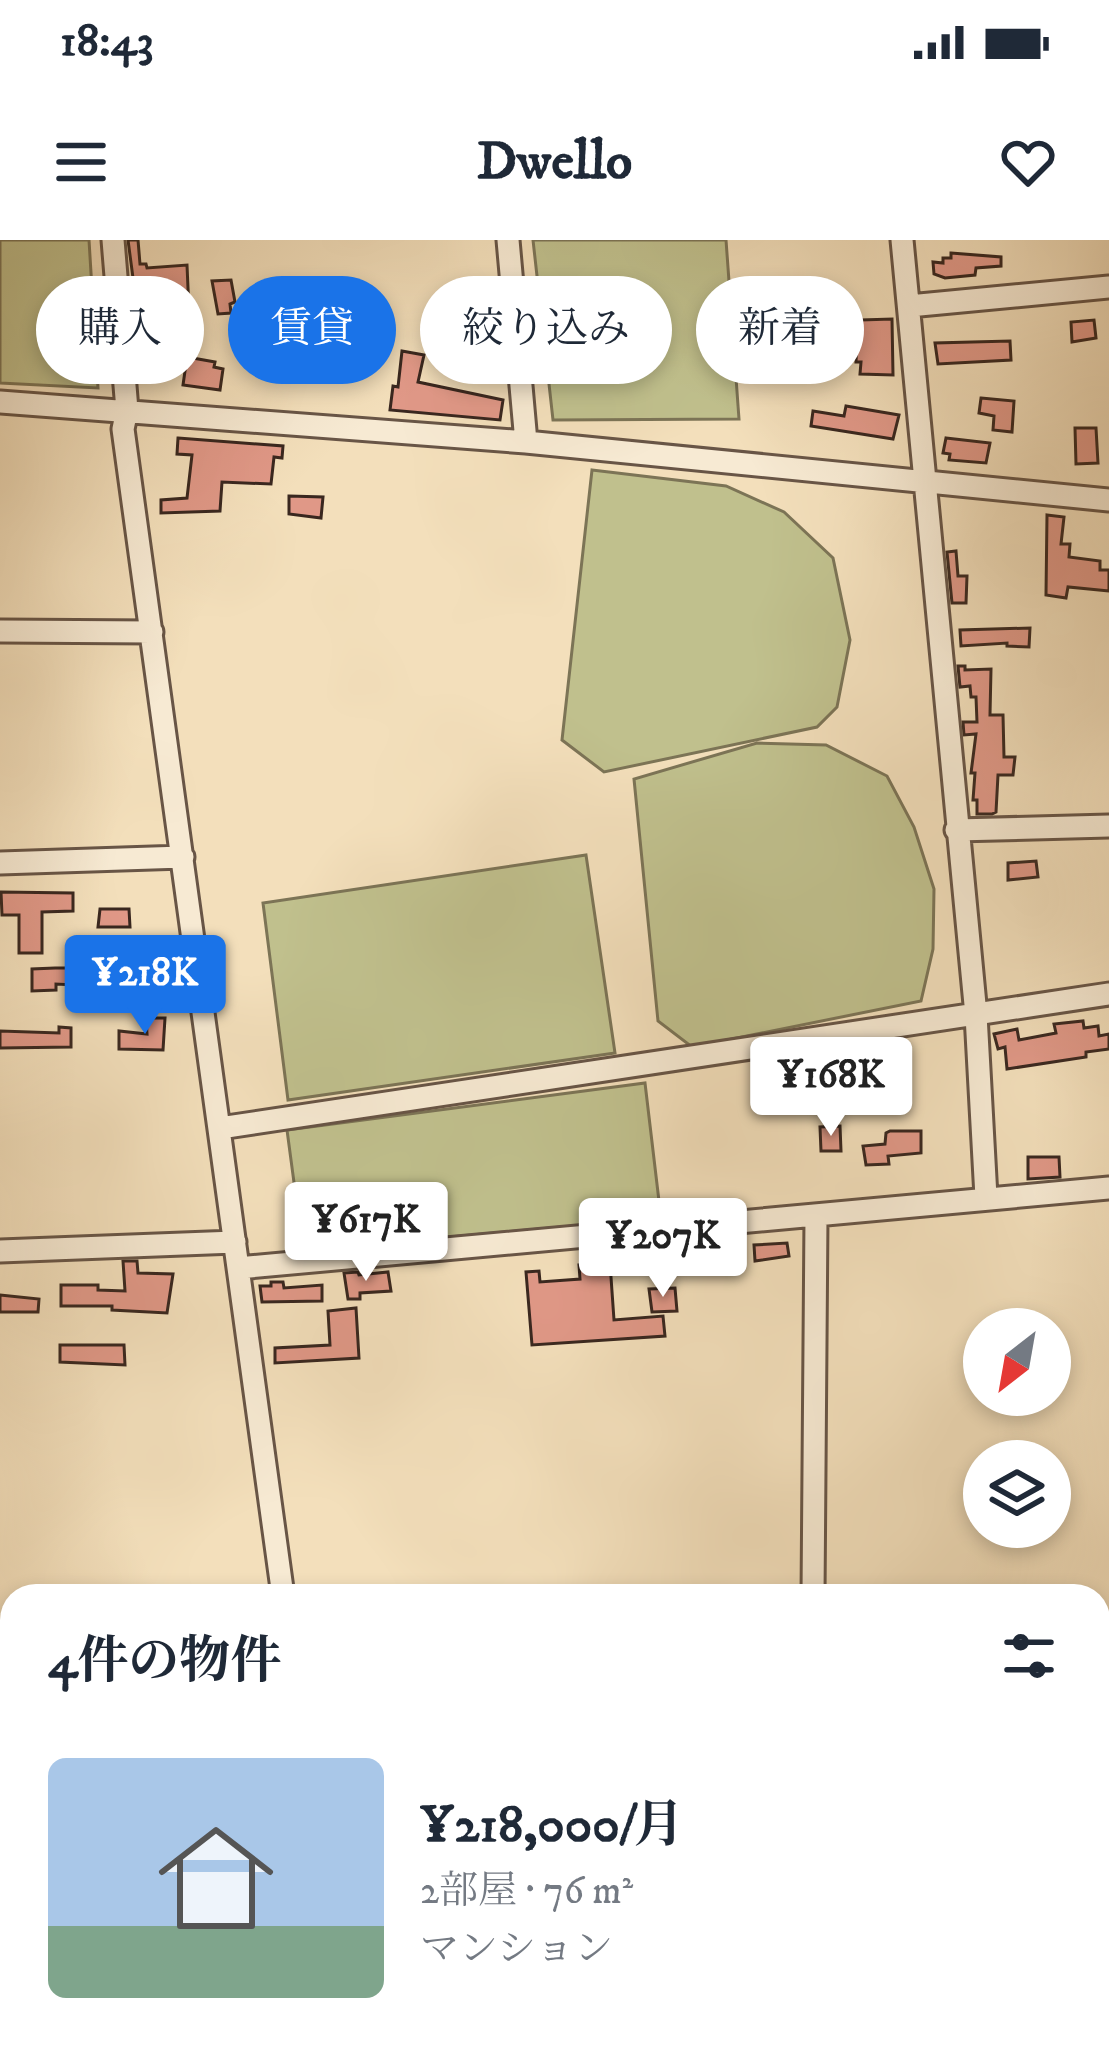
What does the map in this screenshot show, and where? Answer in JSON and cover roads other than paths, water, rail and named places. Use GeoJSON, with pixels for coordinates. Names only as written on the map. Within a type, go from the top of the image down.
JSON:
{"type":"FeatureCollection","features":[{"type":"Feature","properties":{"kind":"street"},"geometry":{"type":"LineString","coordinates":[[112,240],[127,410],[123,429],[281,1584]]}},
{"type":"Feature","properties":{"kind":"street"},"geometry":{"type":"LineString","coordinates":[[508,240],[526,442]]}},
{"type":"Feature","properties":{"kind":"street"},"geometry":{"type":"LineString","coordinates":[[902,240],[976,1015],[986,1197]]}},
{"type":"Feature","properties":{"kind":"street"},"geometry":{"type":"LineString","coordinates":[[909,306],[1109,287]]}},
{"type":"Feature","properties":{"kind":"street"},"geometry":{"type":"LineString","coordinates":[[0,402],[526,442],[1109,500]]}},
{"type":"Feature","properties":{"kind":"street"},"geometry":{"type":"LineString","coordinates":[[0,631],[152,632]]}},
{"type":"Feature","properties":{"kind":"street"},"geometry":{"type":"LineString","coordinates":[[956,830],[1109,826]]}},
{"type":"Feature","properties":{"kind":"street"},"geometry":{"type":"LineString","coordinates":[[0,863],[183,856]]}},
{"type":"Feature","properties":{"kind":"street"},"geometry":{"type":"LineString","coordinates":[[220,1128],[1109,994]]}},
{"type":"Feature","properties":{"kind":"street"},"geometry":{"type":"LineString","coordinates":[[238,1268],[1109,1188]]}},
{"type":"Feature","properties":{"kind":"street"},"geometry":{"type":"LineString","coordinates":[[814,1584],[816,1217]]}},
{"type":"Feature","properties":{"kind":"street"},"geometry":{"type":"LineString","coordinates":[[0,1251],[235,1241]]}}]}
